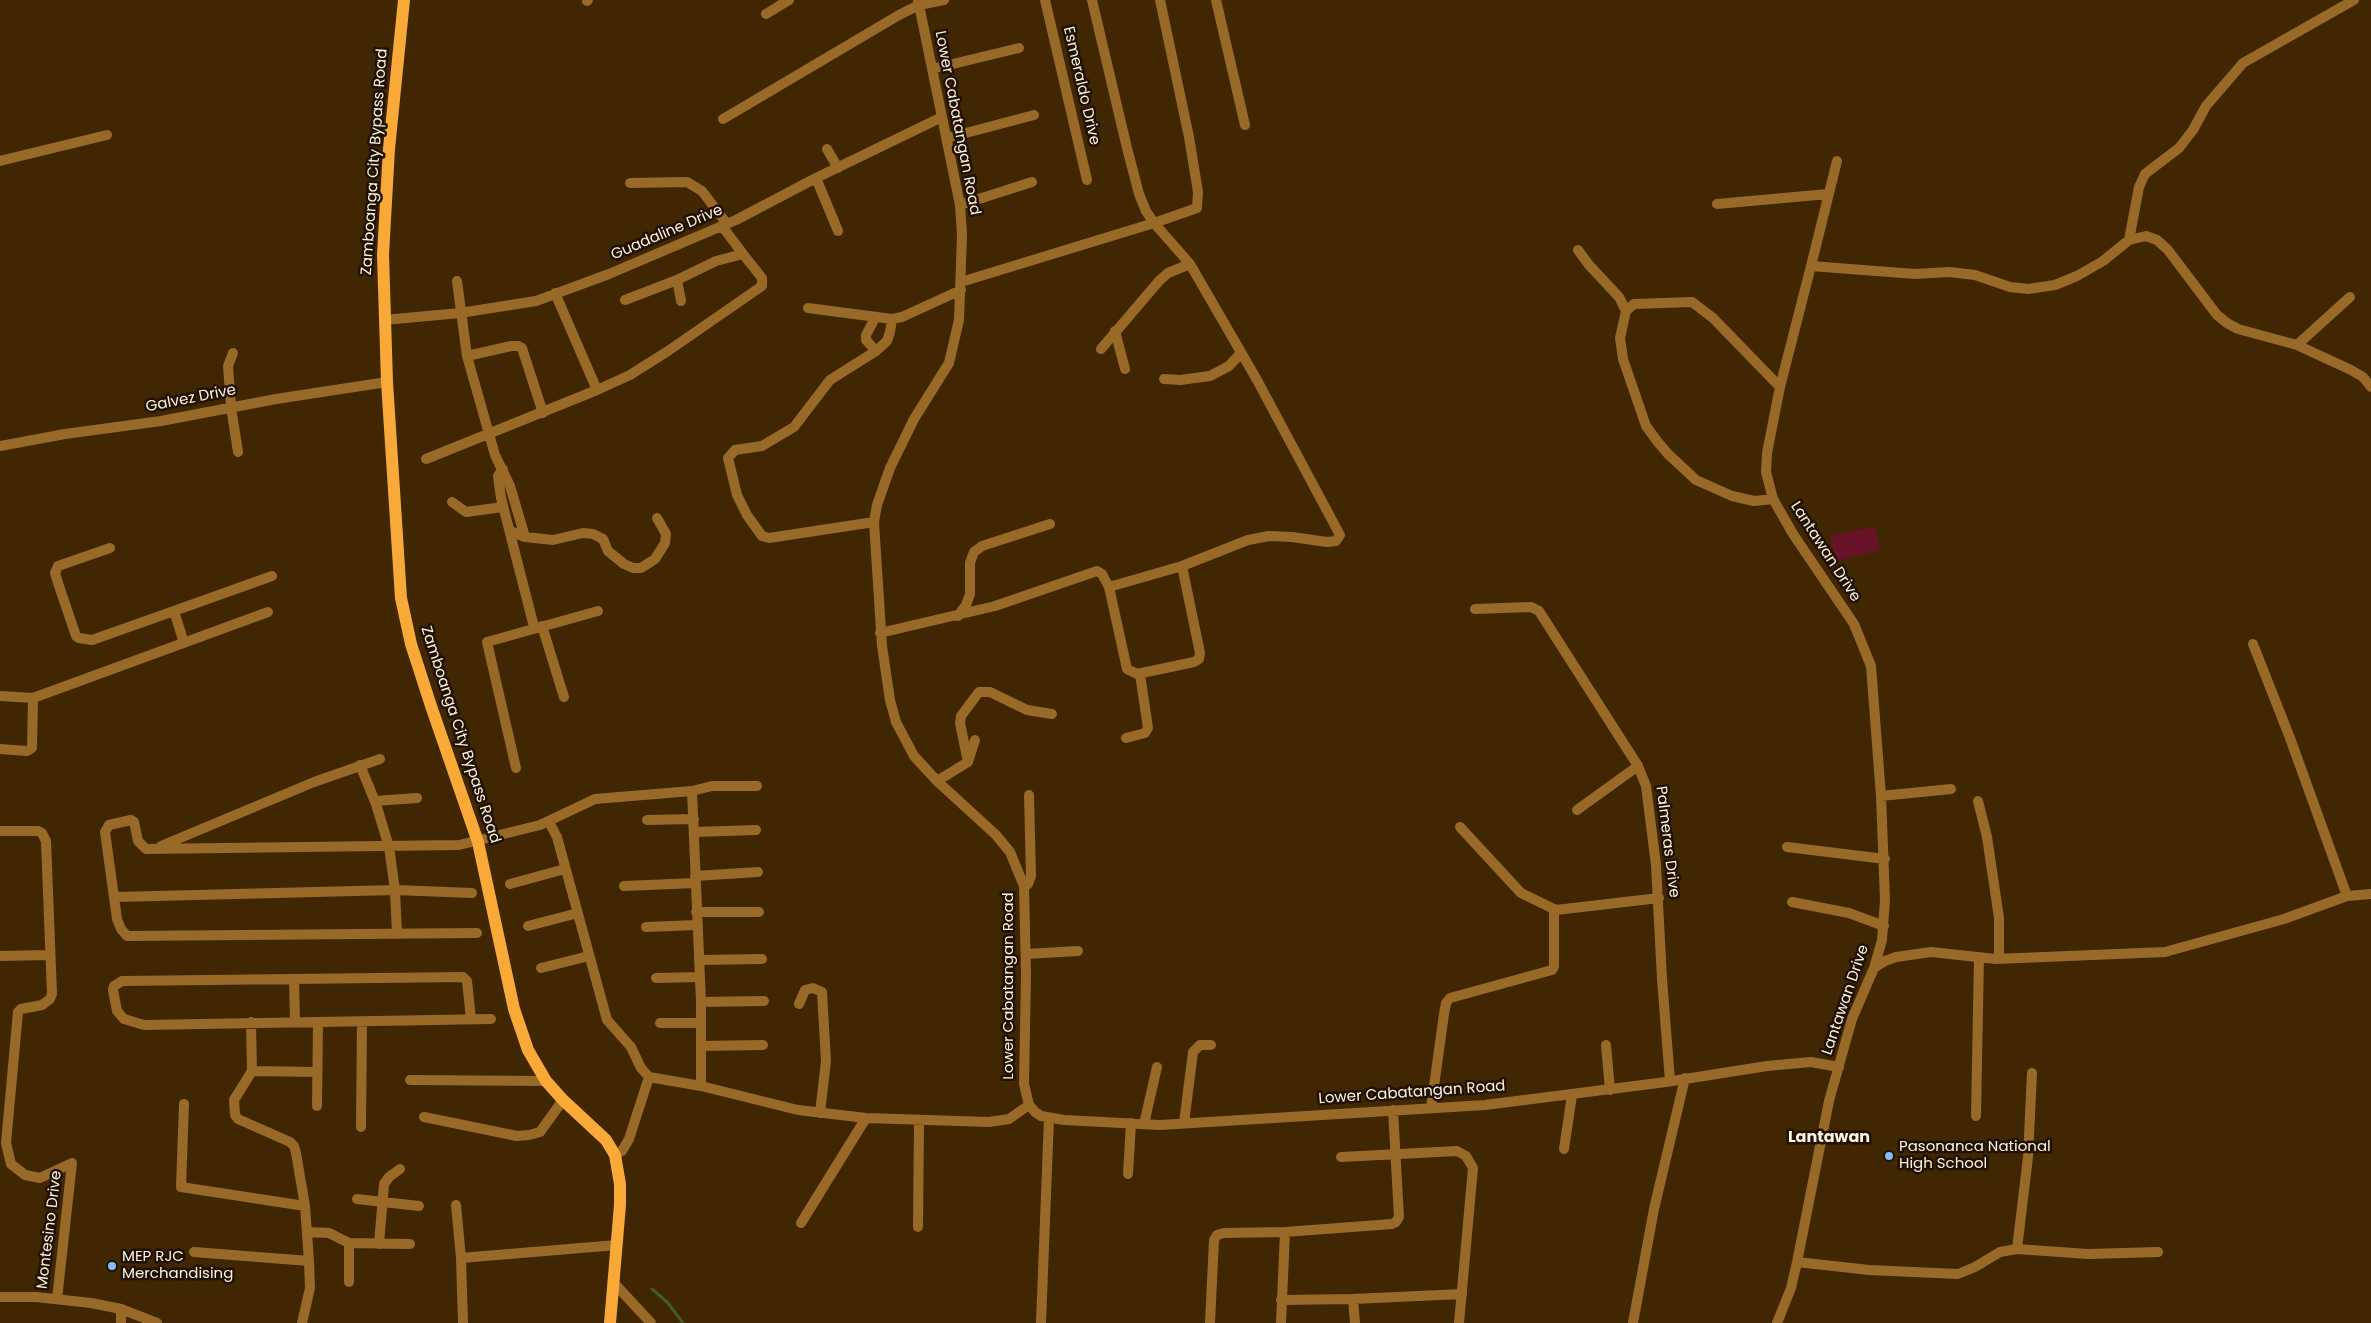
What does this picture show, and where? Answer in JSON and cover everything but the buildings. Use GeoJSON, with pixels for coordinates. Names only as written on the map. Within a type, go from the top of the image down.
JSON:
{"type":"FeatureCollection","features":[{"type":"Feature","properties":{"kind":"main road","name":"Zamboanga City Bypass Road"},"geometry":{"type":"LineString","coordinates":[[404,0],[386,195],[383,256],[387,382],[401,598],[411,644],[478,842],[514,1009],[528,1050],[546,1081],[563,1100],[606,1140],[615,1155],[620,1184],[610,1323]]}},
{"type":"Feature","properties":{"kind":"street"},"geometry":{"type":"LineString","coordinates":[[766,14],[789,0]]}},
{"type":"Feature","properties":{"kind":"street"},"geometry":{"type":"LineString","coordinates":[[723,119],[919,3],[944,0]]}},
{"type":"Feature","properties":{"kind":"street","name":"Esmeraldo Drive"},"geometry":{"type":"LineString","coordinates":[[1045,0],[1087,180]]}},
{"type":"Feature","properties":{"kind":"street"},"geometry":{"type":"LineString","coordinates":[[1092,0],[1137,185],[1146,211],[1154,223],[1190,264],[1241,353],[1340,535],[1336,541],[1327,542],[1276,537],[1248,540],[1182,566],[1109,587]]}},
{"type":"Feature","properties":{"kind":"street"},"geometry":{"type":"LineString","coordinates":[[808,308],[875,318],[892,319],[902,317],[961,286],[1198,208],[1199,198],[1189,137],[1160,0]]}},
{"type":"Feature","properties":{"kind":"street"},"geometry":{"type":"LineString","coordinates":[[1216,0],[1245,125]]}},
{"type":"Feature","properties":{"kind":"street"},"geometry":{"type":"LineString","coordinates":[[2128,240],[2139,187],[2145,174],[2178,148],[2193,130],[2206,106],[2243,63],[2354,0]]}},
{"type":"Feature","properties":{"kind":"street","name":"Lower Cabatangan Road"},"geometry":{"type":"LineString","coordinates":[[919,3],[960,205],[962,236],[959,320],[949,363],[914,419],[890,468],[877,505],[874,522],[880,633],[890,700],[896,722],[914,756],[937,781],[996,835],[1010,852],[1024,886],[1026,954],[1024,1084],[1029,1105]]}},
{"type":"Feature","properties":{"kind":"street"},"geometry":{"type":"LineString","coordinates":[[932,68],[1019,48]]}},
{"type":"Feature","properties":{"kind":"street"},"geometry":{"type":"LineString","coordinates":[[947,138],[1034,115]]}},
{"type":"Feature","properties":{"kind":"street","name":"Guadaline Drive"},"geometry":{"type":"LineString","coordinates":[[384,320],[460,313],[536,301],[609,274],[725,225],[816,178],[942,117]]}},
{"type":"Feature","properties":{"kind":"street"},"geometry":{"type":"LineString","coordinates":[[0,161],[107,134]]}},
{"type":"Feature","properties":{"kind":"street"},"geometry":{"type":"LineString","coordinates":[[827,148],[838,168]]}},
{"type":"Feature","properties":{"kind":"street","name":"Lantawan Drive"},"geometry":{"type":"LineString","coordinates":[[1777,1323],[1791,1288],[1798,1262],[1821,1134],[1839,1066],[1852,1019],[1874,968],[1884,926],[1882,796],[1870,666],[1854,624],[1793,534],[1773,499],[1766,472],[1767,453],[1780,387],[1837,161]]}},
{"type":"Feature","properties":{"kind":"street"},"geometry":{"type":"LineString","coordinates":[[816,178],[838,231]]}},
{"type":"Feature","properties":{"kind":"street"},"geometry":{"type":"LineString","coordinates":[[426,459],[488,433],[544,413],[630,375],[668,352],[760,289],[763,282],[762,278],[743,254],[702,191],[688,182],[630,183]]}},
{"type":"Feature","properties":{"kind":"street"},"geometry":{"type":"LineString","coordinates":[[960,205],[1032,182]]}},
{"type":"Feature","properties":{"kind":"street"},"geometry":{"type":"LineString","coordinates":[[1717,204],[1828,194]]}},
{"type":"Feature","properties":{"kind":"street"},"geometry":{"type":"LineString","coordinates":[[1810,266],[1906,273],[1949,272],[1975,275],[2010,287],[2028,289],[2055,285],[2077,276],[2103,261],[2128,240],[2146,236],[2157,240],[2182,268],[2217,315],[2227,323],[2238,329],[2297,345],[2352,370],[2363,377],[2371,387]]}},
{"type":"Feature","properties":{"kind":"street"},"geometry":{"type":"LineString","coordinates":[[1578,250],[1588,265],[1619,297],[1626,311]]}},
{"type":"Feature","properties":{"kind":"street"},"geometry":{"type":"LineString","coordinates":[[625,300],[678,280],[716,262],[743,254]]}},
{"type":"Feature","properties":{"kind":"street"},"geometry":{"type":"LineString","coordinates":[[1101,349],[1159,281],[1168,273],[1190,264]]}},
{"type":"Feature","properties":{"kind":"street"},"geometry":{"type":"LineString","coordinates":[[678,280],[681,301]]}},
{"type":"Feature","properties":{"kind":"street"},"geometry":{"type":"LineString","coordinates":[[457,281],[467,356],[488,433],[503,469],[525,537]]}},
{"type":"Feature","properties":{"kind":"street"},"geometry":{"type":"LineString","coordinates":[[555,293],[597,390]]}},
{"type":"Feature","properties":{"kind":"street"},"geometry":{"type":"LineString","coordinates":[[2297,345],[2350,297]]}},
{"type":"Feature","properties":{"kind":"street"},"geometry":{"type":"LineString","coordinates":[[1773,499],[1754,501],[1732,496],[1696,480],[1662,448],[1646,426],[1622,359],[1620,338],[1626,311],[1634,304],[1692,302],[1713,318],[1780,387]]}},
{"type":"Feature","properties":{"kind":"street"},"geometry":{"type":"LineString","coordinates":[[875,318],[866,335],[866,340],[876,351]]}},
{"type":"Feature","properties":{"kind":"street"},"geometry":{"type":"LineString","coordinates":[[874,522],[769,538],[762,536],[747,515],[737,495],[728,458],[735,450],[762,446],[794,427],[830,380],[876,351],[887,341],[892,319]]}},
{"type":"Feature","properties":{"kind":"street"},"geometry":{"type":"LineString","coordinates":[[1115,332],[1125,369]]}},
{"type":"Feature","properties":{"kind":"street"},"geometry":{"type":"LineString","coordinates":[[467,356],[511,346],[522,348],[544,413]]}},
{"type":"Feature","properties":{"kind":"street"},"geometry":{"type":"LineString","coordinates":[[233,353],[228,366],[230,407],[238,452]]}},
{"type":"Feature","properties":{"kind":"street"},"geometry":{"type":"LineString","coordinates":[[1164,379],[1180,380],[1210,376],[1229,366],[1241,353]]}},
{"type":"Feature","properties":{"kind":"street","name":"Galvez Drive"},"geometry":{"type":"LineString","coordinates":[[0,446],[65,434],[161,421],[230,407],[387,382]]}},
{"type":"Feature","properties":{"kind":"street"},"geometry":{"type":"LineString","coordinates":[[503,469],[499,473],[498,480],[503,507],[538,627],[564,697]]}},
{"type":"Feature","properties":{"kind":"street"},"geometry":{"type":"LineString","coordinates":[[452,502],[466,512],[503,507]]}},
{"type":"Feature","properties":{"kind":"street"},"geometry":{"type":"LineString","coordinates":[[510,531],[525,537],[552,540],[583,533],[592,534],[602,539],[608,550],[624,564],[633,568],[641,568],[655,559],[665,543],[666,534],[657,518]]}},
{"type":"Feature","properties":{"kind":"street"},"geometry":{"type":"LineString","coordinates":[[958,616],[966,605],[970,594],[970,563],[974,552],[982,546],[1050,524]]}},
{"type":"Feature","properties":{"kind":"street"},"geometry":{"type":"LineString","coordinates":[[110,548],[58,566],[55,573],[76,636],[79,638],[92,640],[272,576]]}},
{"type":"Feature","properties":{"kind":"street"},"geometry":{"type":"LineString","coordinates":[[880,633],[995,606],[1093,571],[1102,574],[1109,587],[1128,669],[1140,674],[1194,662],[1199,659],[1200,653],[1182,566]]}},
{"type":"Feature","properties":{"kind":"street","name":"Palmeras Drive"},"geometry":{"type":"LineString","coordinates":[[1475,609],[1531,607],[1538,611],[1638,766],[1646,786],[1659,898],[1662,979],[1670,1081]]}},
{"type":"Feature","properties":{"kind":"street"},"geometry":{"type":"LineString","coordinates":[[174,611],[184,643]]}},
{"type":"Feature","properties":{"kind":"street"},"geometry":{"type":"LineString","coordinates":[[516,768],[487,642],[598,611]]}},
{"type":"Feature","properties":{"kind":"street"},"geometry":{"type":"LineString","coordinates":[[0,696],[32,698],[268,612]]}},
{"type":"Feature","properties":{"kind":"street"},"geometry":{"type":"LineString","coordinates":[[2253,644],[2347,896]]}},
{"type":"Feature","properties":{"kind":"street"},"geometry":{"type":"LineString","coordinates":[[1126,738],[1145,733],[1148,728],[1140,674]]}},
{"type":"Feature","properties":{"kind":"street"},"geometry":{"type":"LineString","coordinates":[[968,762],[960,724],[961,716],[980,692],[990,692],[1027,710],[1052,714]]}},
{"type":"Feature","properties":{"kind":"street"},"geometry":{"type":"LineString","coordinates":[[0,749],[27,751],[32,748],[32,698]]}},
{"type":"Feature","properties":{"kind":"street"},"geometry":{"type":"LineString","coordinates":[[937,781],[968,762],[975,740]]}},
{"type":"Feature","properties":{"kind":"street"},"geometry":{"type":"LineString","coordinates":[[157,848],[314,782],[380,758]]}},
{"type":"Feature","properties":{"kind":"street"},"geometry":{"type":"LineString","coordinates":[[360,765],[389,847],[395,890],[397,934]]}},
{"type":"Feature","properties":{"kind":"street"},"geometry":{"type":"LineString","coordinates":[[1577,810],[1638,766]]}},
{"type":"Feature","properties":{"kind":"street"},"geometry":{"type":"LineString","coordinates":[[477,933],[128,936],[121,929],[117,919],[116,897],[105,832],[106,828],[109,824],[131,820],[134,822],[142,847],[157,848],[460,845],[478,842],[549,822],[595,799],[692,791],[712,786],[757,786]]}},
{"type":"Feature","properties":{"kind":"street"},"geometry":{"type":"LineString","coordinates":[[1882,796],[1951,789]]}},
{"type":"Feature","properties":{"kind":"street"},"geometry":{"type":"LineString","coordinates":[[692,791],[695,832],[696,925],[701,1002],[701,1086]]}},
{"type":"Feature","properties":{"kind":"street"},"geometry":{"type":"LineString","coordinates":[[1024,886],[1028,884],[1031,876],[1029,795]]}},
{"type":"Feature","properties":{"kind":"street"},"geometry":{"type":"LineString","coordinates":[[374,801],[417,798]]}},
{"type":"Feature","properties":{"kind":"street"},"geometry":{"type":"LineString","coordinates":[[1978,801],[1987,837],[1999,918],[1999,959]]}},
{"type":"Feature","properties":{"kind":"street"},"geometry":{"type":"LineString","coordinates":[[647,820],[694,819]]}},
{"type":"Feature","properties":{"kind":"street"},"geometry":{"type":"LineString","coordinates":[[549,822],[557,837],[607,1020],[631,1047],[641,1068],[649,1076],[820,1113],[866,1118],[919,1121],[1002,1121],[1029,1105],[1035,1112],[1048,1118],[1041,1323]]}},
{"type":"Feature","properties":{"kind":"street"},"geometry":{"type":"LineString","coordinates":[[1460,827],[1521,893],[1556,910],[1659,898]]}},
{"type":"Feature","properties":{"kind":"street"},"geometry":{"type":"LineString","coordinates":[[695,832],[756,830]]}},
{"type":"Feature","properties":{"kind":"street"},"geometry":{"type":"LineString","coordinates":[[0,831],[38,831],[42,833],[46,841],[49,955],[0,956]]}},
{"type":"Feature","properties":{"kind":"street"},"geometry":{"type":"LineString","coordinates":[[1787,847],[1884,859]]}},
{"type":"Feature","properties":{"kind":"street"},"geometry":{"type":"LineString","coordinates":[[510,884],[565,869]]}},
{"type":"Feature","properties":{"kind":"street"},"geometry":{"type":"LineString","coordinates":[[624,886],[758,872]]}},
{"type":"Feature","properties":{"kind":"street"},"geometry":{"type":"LineString","coordinates":[[116,897],[395,890],[472,893]]}},
{"type":"Feature","properties":{"kind":"street"},"geometry":{"type":"LineString","coordinates":[[1874,968],[1884,961],[1907,954],[1931,952],[1999,959],[2165,952],[2284,920],[2347,896],[2371,894]]}},
{"type":"Feature","properties":{"kind":"street"},"geometry":{"type":"LineString","coordinates":[[1792,902],[1849,913],[1884,926]]}},
{"type":"Feature","properties":{"kind":"street"},"geometry":{"type":"LineString","coordinates":[[1431,1108],[1446,1003],[1450,998],[1552,970],[1554,966],[1554,912],[1556,910]]}},
{"type":"Feature","properties":{"kind":"street"},"geometry":{"type":"LineString","coordinates":[[696,912],[759,912]]}},
{"type":"Feature","properties":{"kind":"street"},"geometry":{"type":"LineString","coordinates":[[528,926],[578,913]]}},
{"type":"Feature","properties":{"kind":"street"},"geometry":{"type":"LineString","coordinates":[[646,927],[696,925]]}},
{"type":"Feature","properties":{"kind":"street"},"geometry":{"type":"LineString","coordinates":[[1026,954],[1078,951]]}},
{"type":"Feature","properties":{"kind":"street","name":"Montesino Drive"},"geometry":{"type":"LineString","coordinates":[[49,955],[52,994],[50,999],[42,1005],[21,1009],[16,1018],[7,1148],[11,1164],[15,1169],[34,1178],[48,1176],[72,1164],[57,1299]]}},
{"type":"Feature","properties":{"kind":"street"},"geometry":{"type":"LineString","coordinates":[[541,968],[589,956]]}},
{"type":"Feature","properties":{"kind":"street"},"geometry":{"type":"LineString","coordinates":[[1976,1116],[1979,957]]}},
{"type":"Feature","properties":{"kind":"street"},"geometry":{"type":"LineString","coordinates":[[699,960],[762,959]]}},
{"type":"Feature","properties":{"kind":"street"},"geometry":{"type":"LineString","coordinates":[[471,1019],[468,987],[463,977],[122,982],[114,986],[113,990],[117,1012],[124,1019],[138,1025],[491,1019]]}},
{"type":"Feature","properties":{"kind":"street"},"geometry":{"type":"LineString","coordinates":[[656,978],[699,977]]}},
{"type":"Feature","properties":{"kind":"street"},"geometry":{"type":"LineString","coordinates":[[294,979],[294,1022]]}},
{"type":"Feature","properties":{"kind":"street"},"geometry":{"type":"LineString","coordinates":[[799,1004],[806,990],[813,988],[822,992],[826,1061],[820,1113]]}},
{"type":"Feature","properties":{"kind":"street"},"geometry":{"type":"LineString","coordinates":[[701,1002],[764,1002]]}},
{"type":"Feature","properties":{"kind":"street"},"geometry":{"type":"LineString","coordinates":[[251,1022],[252,1071],[234,1100],[235,1115],[238,1119],[290,1142],[294,1146],[305,1206],[309,1261],[310,1288],[302,1323]]}},
{"type":"Feature","properties":{"kind":"street"},"geometry":{"type":"LineString","coordinates":[[317,1106],[318,1022]]}},
{"type":"Feature","properties":{"kind":"street"},"geometry":{"type":"LineString","coordinates":[[361,1127],[362,1022]]}},
{"type":"Feature","properties":{"kind":"street"},"geometry":{"type":"LineString","coordinates":[[660,1023],[700,1023]]}},
{"type":"Feature","properties":{"kind":"street"},"geometry":{"type":"LineString","coordinates":[[701,1046],[763,1045]]}},
{"type":"Feature","properties":{"kind":"street"},"geometry":{"type":"LineString","coordinates":[[1184,1123],[1193,1052],[1200,1045],[1211,1045]]}},
{"type":"Feature","properties":{"kind":"street"},"geometry":{"type":"LineString","coordinates":[[1606,1045],[1610,1090]]}},
{"type":"Feature","properties":{"kind":"street","name":"Lower Cabatangan Road"},"geometry":{"type":"LineString","coordinates":[[1048,1118],[1131,1124],[1184,1123],[1485,1105],[1610,1090],[1794,1063],[1811,1062],[1839,1066]]}},
{"type":"Feature","properties":{"kind":"street"},"geometry":{"type":"LineString","coordinates":[[1144,1124],[1157,1067]]}},
{"type":"Feature","properties":{"kind":"street"},"geometry":{"type":"LineString","coordinates":[[252,1071],[317,1072]]}},
{"type":"Feature","properties":{"kind":"street"},"geometry":{"type":"LineString","coordinates":[[2017,1249],[2028,1157],[2032,1073]]}},
{"type":"Feature","properties":{"kind":"street"},"geometry":{"type":"LineString","coordinates":[[615,1155],[622,1151],[629,1140],[649,1076]]}},
{"type":"Feature","properties":{"kind":"street"},"geometry":{"type":"LineString","coordinates":[[1633,1323],[1652,1219],[1685,1078]]}},
{"type":"Feature","properties":{"kind":"street"},"geometry":{"type":"LineString","coordinates":[[410,1080],[546,1081]]}},
{"type":"Feature","properties":{"kind":"street"},"geometry":{"type":"LineString","coordinates":[[1564,1149],[1572,1095]]}},
{"type":"Feature","properties":{"kind":"street"},"geometry":{"type":"LineString","coordinates":[[424,1117],[517,1136],[529,1135],[540,1132],[563,1100]]}},
{"type":"Feature","properties":{"kind":"street"},"geometry":{"type":"LineString","coordinates":[[184,1104],[181,1187],[305,1206]]}},
{"type":"Feature","properties":{"kind":"street"},"geometry":{"type":"LineString","coordinates":[[1210,1323],[1214,1240],[1217,1235],[1224,1233],[1285,1232],[1392,1224],[1396,1222],[1399,1217],[1393,1110]]}},
{"type":"Feature","properties":{"kind":"street"},"geometry":{"type":"LineString","coordinates":[[802,1223],[866,1118]]}},
{"type":"Feature","properties":{"kind":"street"},"geometry":{"type":"LineString","coordinates":[[918,1227],[919,1121]]}},
{"type":"Feature","properties":{"kind":"street"},"geometry":{"type":"LineString","coordinates":[[1128,1174],[1131,1124]]}},
{"type":"Feature","properties":{"kind":"street"},"geometry":{"type":"LineString","coordinates":[[1341,1157],[1457,1151],[1466,1156],[1473,1168],[1460,1323]]}},
{"type":"Feature","properties":{"kind":"street"},"geometry":{"type":"LineString","coordinates":[[378,1244],[386,1180],[400,1170]]}},
{"type":"Feature","properties":{"kind":"street"},"geometry":{"type":"LineString","coordinates":[[357,1198],[419,1206]]}},
{"type":"Feature","properties":{"kind":"street"},"geometry":{"type":"LineString","coordinates":[[456,1205],[461,1258],[463,1323]]}},
{"type":"Feature","properties":{"kind":"street"},"geometry":{"type":"LineString","coordinates":[[307,1232],[329,1233],[350,1243],[410,1244]]}},
{"type":"Feature","properties":{"kind":"street"},"geometry":{"type":"LineString","coordinates":[[1281,1323],[1285,1232]]}},
{"type":"Feature","properties":{"kind":"street"},"geometry":{"type":"LineString","coordinates":[[349,1282],[350,1243]]}},
{"type":"Feature","properties":{"kind":"street"},"geometry":{"type":"LineString","coordinates":[[461,1258],[617,1245]]}},
{"type":"Feature","properties":{"kind":"street"},"geometry":{"type":"LineString","coordinates":[[1798,1262],[1869,1270],[1958,1274],[1975,1267],[2000,1252],[2017,1249],[2088,1254],[2158,1252]]}},
{"type":"Feature","properties":{"kind":"street"},"geometry":{"type":"LineString","coordinates":[[194,1252],[309,1261]]}},
{"type":"Feature","properties":{"kind":"street"},"geometry":{"type":"LineString","coordinates":[[614,1283],[651,1323]]}},
{"type":"Feature","properties":{"kind":"street"},"geometry":{"type":"LineString","coordinates":[[1281,1300],[1462,1294]]}},
{"type":"Feature","properties":{"kind":"street"},"geometry":{"type":"LineString","coordinates":[[0,1298],[57,1299],[122,1309],[156,1323]]}},
{"type":"Feature","properties":{"kind":"street"},"geometry":{"type":"LineString","coordinates":[[1353,1299],[1355,1323]]}},
{"type":"Feature","properties":{"kind":"street"},"geometry":{"type":"LineString","coordinates":[[121,1323],[122,1309]]}},
{"type":"Feature","properties":{"kind":"shaded area"},"geometry":{"type":"Polygon","coordinates":[[[1875,526],[1880,550],[1836,561],[1830,536],[1875,526]]]}},
{"type":"Feature","properties":{"kind":"waterway"},"geometry":{"type":"LineString","coordinates":[[652,1289],[667,1302],[683,1323]]}},
{"type":"Feature","properties":{"kind":"place","name":"Pasonanca National High School"},"geometry":{"type":"Point","coordinates":[1889,1156]}},
{"type":"Feature","properties":{"kind":"place","name":"MEP RJC Merchandising"},"geometry":{"type":"Point","coordinates":[112,1266]}},
{"type":"Feature","properties":{"kind":"district","name":"Lantawan"},"geometry":{"type":"Point","coordinates":[1829,1138]}}]}
